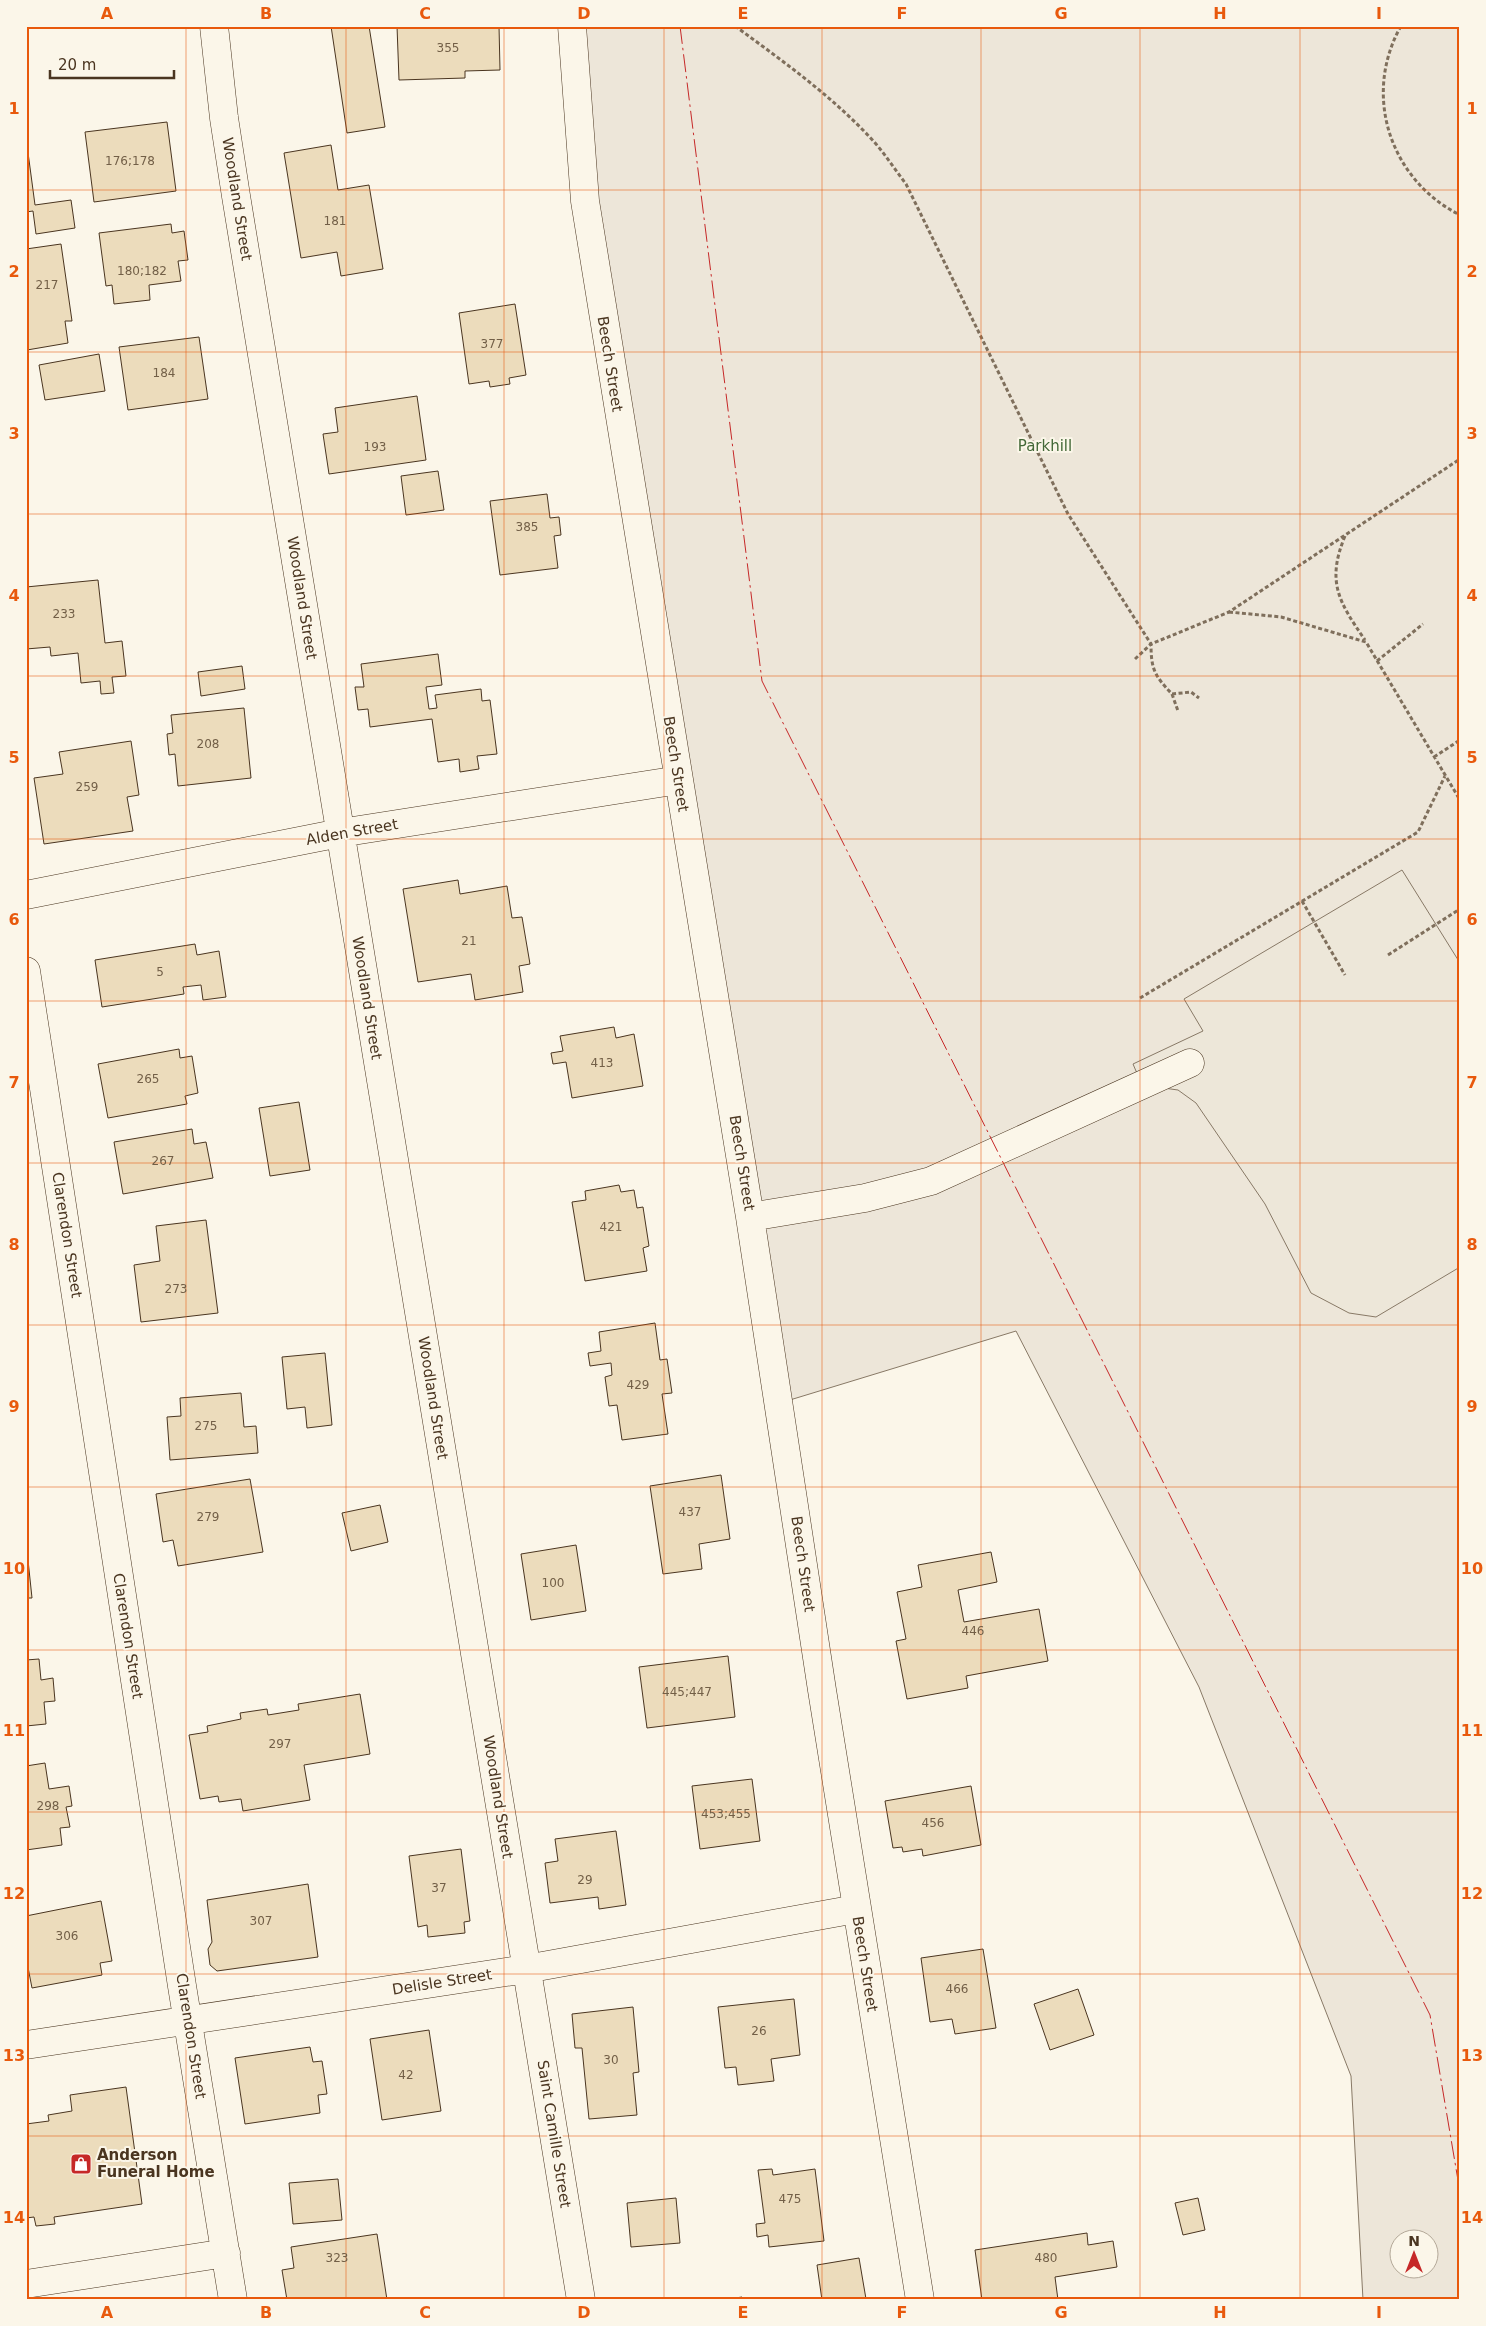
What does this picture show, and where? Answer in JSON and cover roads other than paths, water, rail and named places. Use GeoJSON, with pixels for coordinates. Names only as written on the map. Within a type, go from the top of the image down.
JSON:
{"type":"FeatureCollection","features":[{"type":"Feature","properties":{"kind":"street","name":"Woodland Street"},"geometry":{"type":"LineString","coordinates":[[214,26],[229,147],[526,1969]]}},
{"type":"Feature","properties":{"kind":"street","name":"Beech Street"},"geometry":{"type":"LineString","coordinates":[[572,26],[584,201],[750,1218],[856,1909],[920,2300]]}},
{"type":"Feature","properties":{"kind":"street","name":"Alden Street"},"geometry":{"type":"LineString","coordinates":[[26,895],[340,833],[679,780]]}},
{"type":"Feature","properties":{"kind":"street","name":"Clarendon Street"},"geometry":{"type":"LineString","coordinates":[[26,971],[233,2300]]}},
{"type":"Feature","properties":{"kind":"street"},"geometry":{"type":"LineString","coordinates":[[750,1218],[865,1198],[931,1181],[1190,1063]]}},
{"type":"Feature","properties":{"kind":"street","name":"Delisle Street"},"geometry":{"type":"LineString","coordinates":[[26,2046],[526,1969],[856,1909]]}},
{"type":"Feature","properties":{"kind":"street","name":"Saint Camille Street"},"geometry":{"type":"LineString","coordinates":[[526,1969],[581,2300]]}},
{"type":"Feature","properties":{"kind":"street"},"geometry":{"type":"LineString","coordinates":[[26,2284],[226,2253]]}},
{"type":"Feature","properties":{"kind":"place","name":"Anderson Funeral Home"},"geometry":{"type":"Point","coordinates":[81,2164]}},
{"type":"Feature","properties":{"kind":"park label","name":"Parkhill"},"geometry":{"type":"Point","coordinates":[1045,446]}}]}
